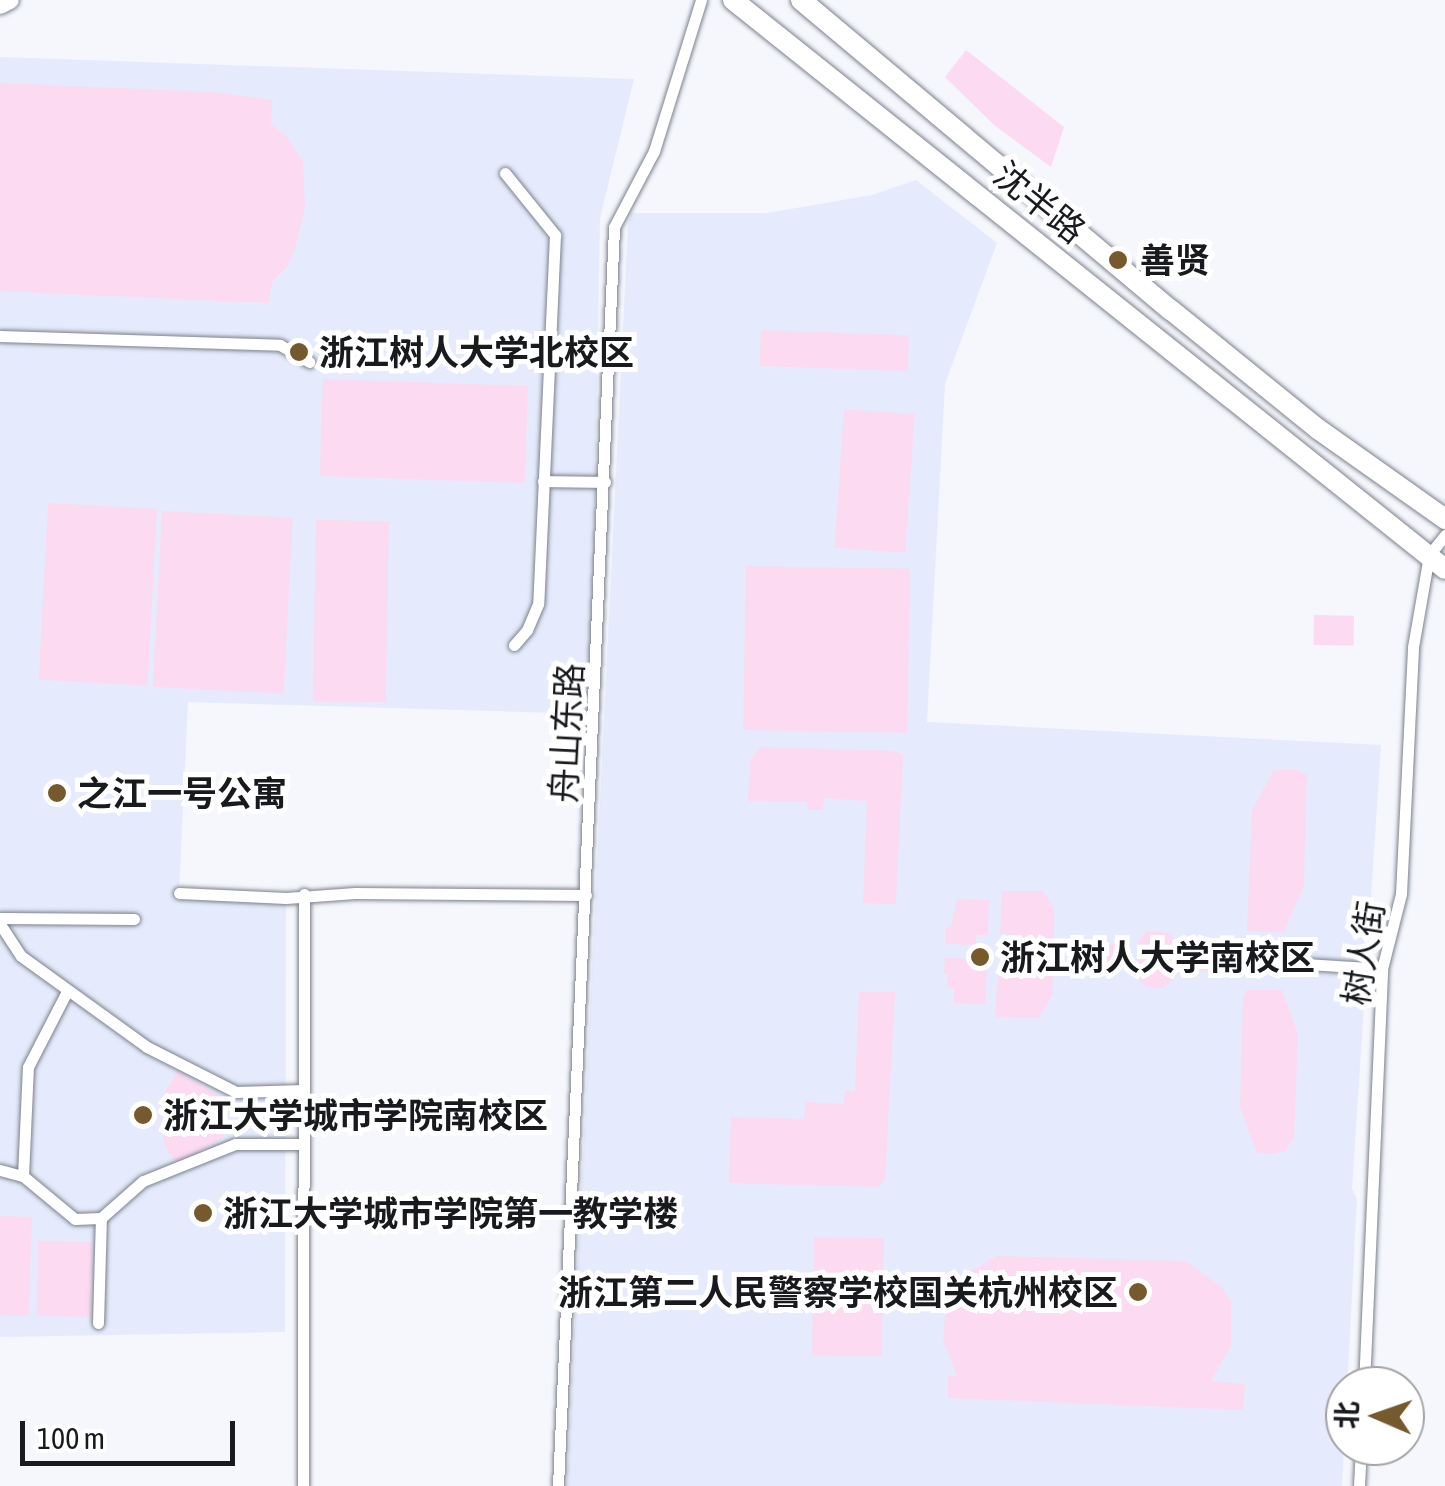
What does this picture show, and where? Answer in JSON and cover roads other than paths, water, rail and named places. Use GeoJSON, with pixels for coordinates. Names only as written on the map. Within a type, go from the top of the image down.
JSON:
{"type":"FeatureCollection","features":[{"type":"Feature","properties":{"kind":"main road"},"geometry":{"type":"LineString","coordinates":[[0,6],[10,0]]}},
{"type":"Feature","properties":{"kind":"main road","name":"沈半路"},"geometry":{"type":"LineString","coordinates":[[733,0],[1437,562]]}},
{"type":"Feature","properties":{"kind":"main road","name":"沈半路"},"geometry":{"type":"LineString","coordinates":[[801,0],[1200,334],[1318,429],[1445,519]]}},
{"type":"Feature","properties":{"kind":"street","name":"舟山东路"},"geometry":{"type":"LineString","coordinates":[[558,1486],[614,226],[654,151],[701,0]]}},
{"type":"Feature","properties":{"kind":"street"},"geometry":{"type":"LineString","coordinates":[[505,173],[556,235],[538,604],[527,630],[514,645]]}},
{"type":"Feature","properties":{"kind":"street"},"geometry":{"type":"LineString","coordinates":[[0,336],[280,344],[310,362]]}},
{"type":"Feature","properties":{"kind":"street"},"geometry":{"type":"LineString","coordinates":[[542,482],[605,482]]}},
{"type":"Feature","properties":{"kind":"street"},"geometry":{"type":"LineString","coordinates":[[1437,562],[1445,536]]}},
{"type":"Feature","properties":{"kind":"street","name":"树人街"},"geometry":{"type":"LineString","coordinates":[[1365,1366],[1382,968],[1401,894],[1413,647],[1437,562]]}},
{"type":"Feature","properties":{"kind":"street"},"geometry":{"type":"LineString","coordinates":[[179,894],[286,898],[304,894],[586,895]]}},
{"type":"Feature","properties":{"kind":"street"},"geometry":{"type":"LineString","coordinates":[[304,894],[304,1486]]}},
{"type":"Feature","properties":{"kind":"street"},"geometry":{"type":"LineString","coordinates":[[0,921],[134,919]]}},
{"type":"Feature","properties":{"kind":"street"},"geometry":{"type":"LineString","coordinates":[[0,921],[21,956],[147,1047],[236,1092],[304,1090]]}},
{"type":"Feature","properties":{"kind":"street"},"geometry":{"type":"LineString","coordinates":[[1307,964],[1382,968]]}},
{"type":"Feature","properties":{"kind":"street"},"geometry":{"type":"LineString","coordinates":[[23,1176],[28,1067],[67,991]]}},
{"type":"Feature","properties":{"kind":"street"},"geometry":{"type":"LineString","coordinates":[[0,1170],[23,1176],[75,1219],[101,1218],[143,1181],[235,1144],[304,1144]]}},
{"type":"Feature","properties":{"kind":"street"},"geometry":{"type":"LineString","coordinates":[[98,1323],[101,1218]]}},
{"type":"Feature","properties":{"kind":"place","name":"善贤"},"geometry":{"type":"Point","coordinates":[1118,260]}},
{"type":"Feature","properties":{"kind":"place","name":"浙江树人大学北校区"},"geometry":{"type":"Point","coordinates":[299,352]}},
{"type":"Feature","properties":{"kind":"place","name":"之江一号公寓"},"geometry":{"type":"Point","coordinates":[57,793]}},
{"type":"Feature","properties":{"kind":"place","name":"浙江树人大学南校区"},"geometry":{"type":"Point","coordinates":[980,957]}},
{"type":"Feature","properties":{"kind":"place","name":"浙江大学城市学院南校区"},"geometry":{"type":"Point","coordinates":[143,1115]}},
{"type":"Feature","properties":{"kind":"place","name":"浙江大学城市学院第一教学楼"},"geometry":{"type":"Point","coordinates":[203,1213]}},
{"type":"Feature","properties":{"kind":"place","name":"浙江第二人民警察学校国关杭州校区"},"geometry":{"type":"Point","coordinates":[1138,1292]}}]}
